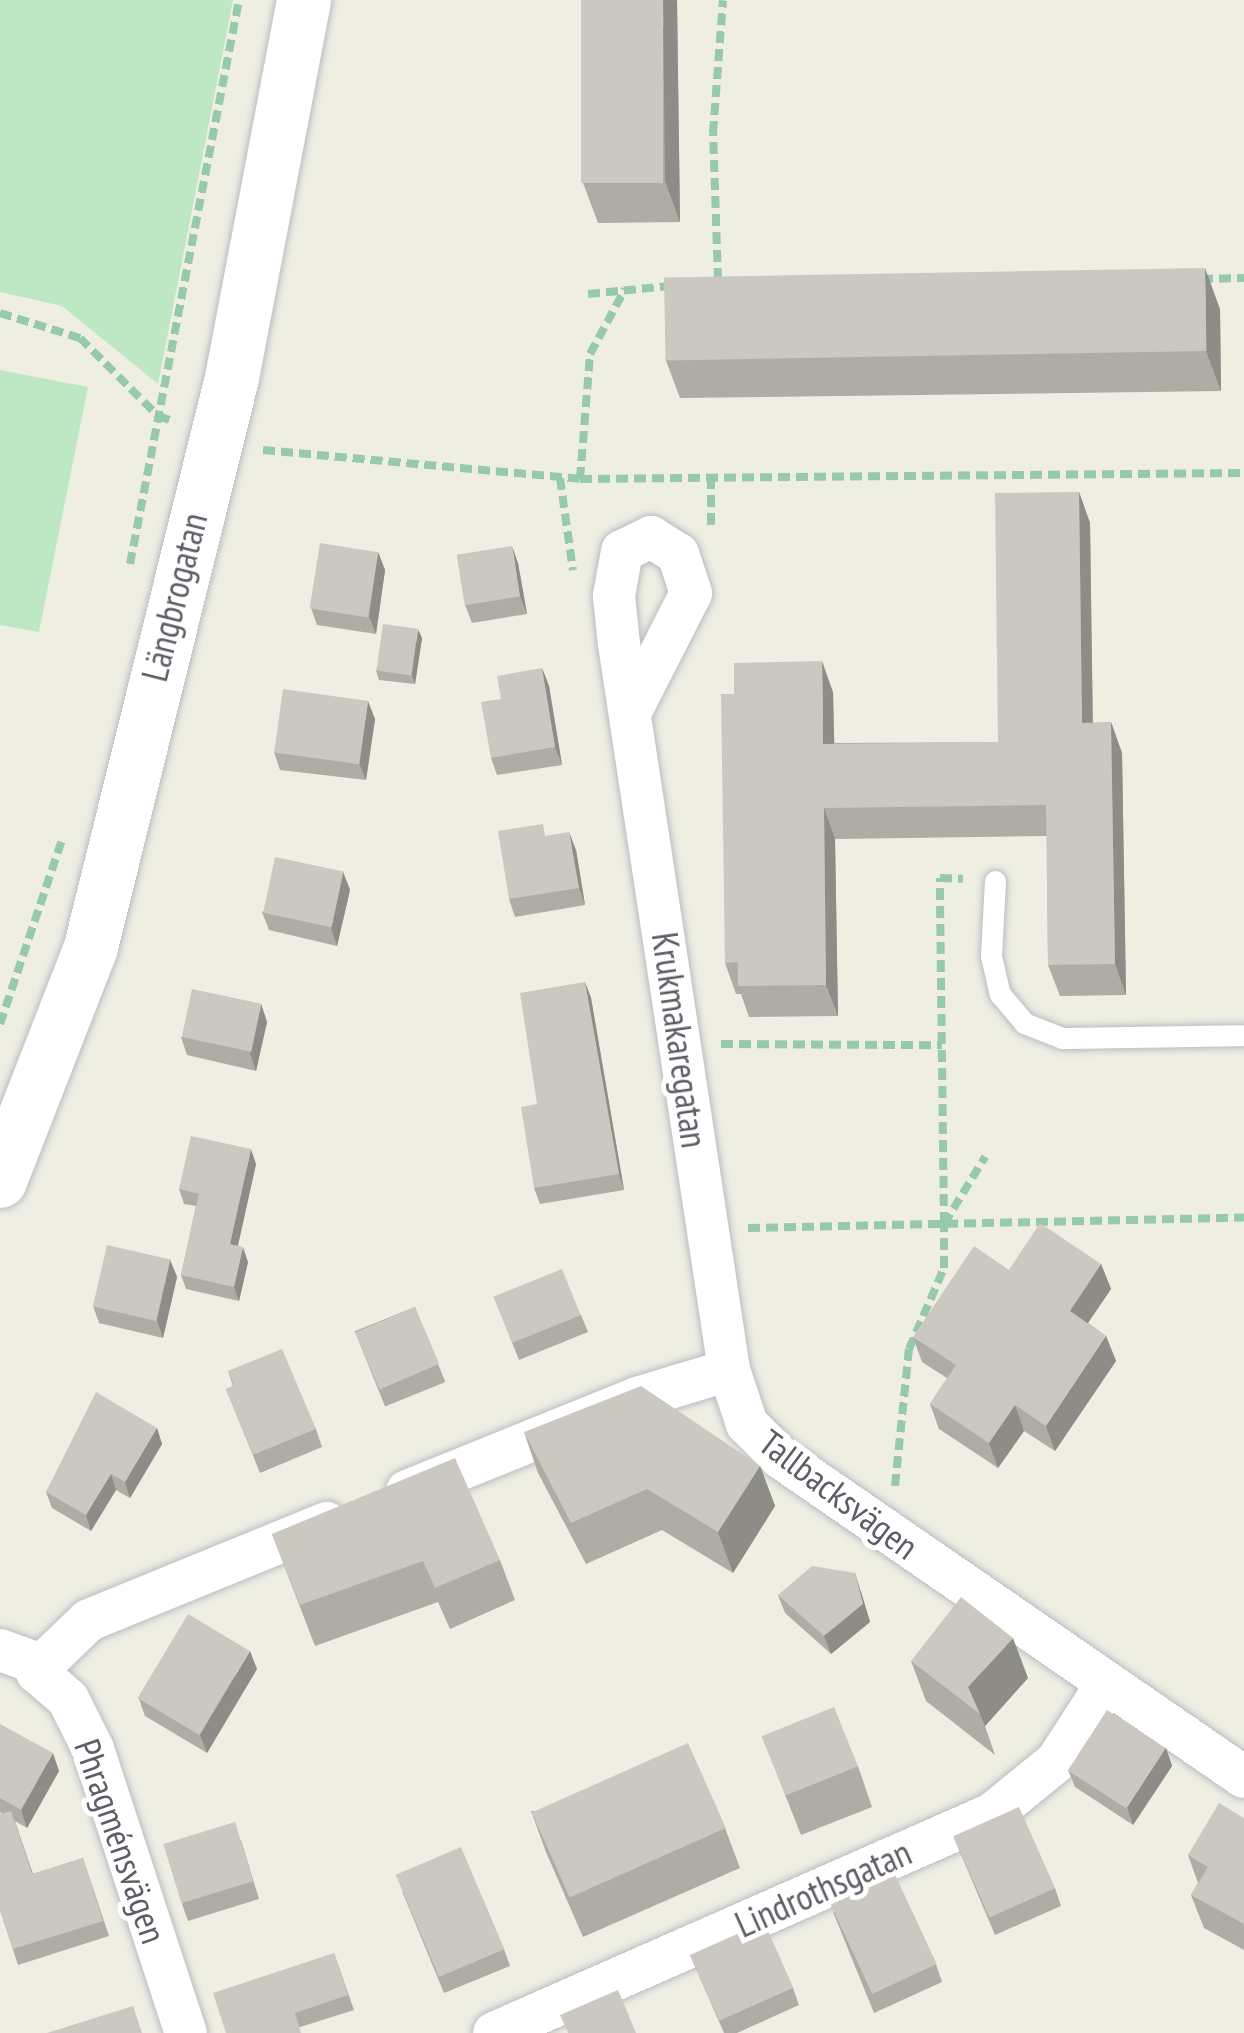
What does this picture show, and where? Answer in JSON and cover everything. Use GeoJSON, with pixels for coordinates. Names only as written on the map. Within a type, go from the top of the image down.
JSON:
{"type":"FeatureCollection","features":[{"type":"Feature","properties":{"kind":"street","name":"Längbrogatan"},"geometry":{"type":"LineString","coordinates":[[0,1181],[91,947],[215,437],[304,0]]}},
{"type":"Feature","properties":{"kind":"street","name":"Krukmakaregatan"},"geometry":{"type":"LineString","coordinates":[[631,711],[729,1370]]}},
{"type":"Feature","properties":{"kind":"street","name":"Tallbacksvägen"},"geometry":{"type":"LineString","coordinates":[[729,1370],[747,1424],[781,1459],[1244,1778]]}},
{"type":"Feature","properties":{"kind":"street"},"geometry":{"type":"LineString","coordinates":[[0,1650],[42,1665],[89,1620],[637,1398],[729,1370]]}},
{"type":"Feature","properties":{"kind":"street","name":"Phragménsvägen"},"geometry":{"type":"LineString","coordinates":[[42,1665],[37,1672],[68,1699],[93,1750],[186,2033]]}},
{"type":"Feature","properties":{"kind":"street","name":"Lindrothsgatan"},"geometry":{"type":"LineString","coordinates":[[494,2033],[992,1814],[1057,1761],[1106,1685]]}},
{"type":"Feature","properties":{"kind":"lane"},"geometry":{"type":"LineString","coordinates":[[994,881],[992,956],[1000,994],[1024,1023],[1062,1038],[1244,1035]]}},
{"type":"Feature","properties":{"kind":"path"},"geometry":{"type":"LineString","coordinates":[[128,575],[238,0]]}},
{"type":"Feature","properties":{"kind":"path"},"geometry":{"type":"LineString","coordinates":[[718,282],[713,133],[723,0]]}},
{"type":"Feature","properties":{"kind":"path"},"geometry":{"type":"LineString","coordinates":[[1196,279],[1244,278]]}},
{"type":"Feature","properties":{"kind":"path"},"geometry":{"type":"LineString","coordinates":[[589,294],[735,283]]}},
{"type":"Feature","properties":{"kind":"path"},"geometry":{"type":"LineString","coordinates":[[580,479],[590,354],[625,289]]}},
{"type":"Feature","properties":{"kind":"path"},"geometry":{"type":"LineString","coordinates":[[0,313],[80,338],[158,416],[248,449],[580,479],[1244,473]]}},
{"type":"Feature","properties":{"kind":"path"},"geometry":{"type":"LineString","coordinates":[[0,1024],[68,823]]}},
{"type":"Feature","properties":{"kind":"path"},"geometry":{"type":"LineString","coordinates":[[890,1535],[909,1349],[944,1268],[940,878],[994,881]]}},
{"type":"Feature","properties":{"kind":"path"},"geometry":{"type":"LineString","coordinates":[[681,1044],[942,1045]]}},
{"type":"Feature","properties":{"kind":"path"},"geometry":{"type":"LineString","coordinates":[[944,1224],[985,1157]]}},
{"type":"Feature","properties":{"kind":"path"},"geometry":{"type":"LineString","coordinates":[[708,1228],[1244,1217]]}},
{"type":"Feature","properties":{"kind":"green space"},"geometry":{"type":"Polygon","coordinates":[[[0,0],[233,0],[158,384],[62,306],[0,292],[0,0]]]}},
{"type":"Feature","properties":{"kind":"green space"},"geometry":{"type":"Polygon","coordinates":[[[0,370],[88,387],[39,632],[0,625],[0,370]]]}},
{"type":"Feature","properties":{"kind":"building"},"geometry":{"type":"Polygon","coordinates":[[[581,0],[663,0],[663,183],[581,183],[581,0]]]}},
{"type":"Feature","properties":{"kind":"building"},"geometry":{"type":"Polygon","coordinates":[[[1205,268],[1206,351],[666,360],[664,277],[1205,268]]]}},
{"type":"Feature","properties":{"kind":"building"},"geometry":{"type":"Polygon","coordinates":[[[1079,492],[1082,723],[1111,722],[1115,964],[1048,965],[1046,805],[824,808],[826,985],[738,986],[738,962],[725,963],[721,694],[734,694],[734,663],[822,661],[823,744],[998,742],[995,493],[1079,492]]]}},
{"type":"Feature","properties":{"kind":"building"},"geometry":{"type":"Polygon","coordinates":[[[320,543],[378,552],[368,617],[310,608],[320,543]]]}},
{"type":"Feature","properties":{"kind":"building"},"geometry":{"type":"Polygon","coordinates":[[[512,546],[520,596],[465,605],[457,555],[512,546]]]}},
{"type":"Feature","properties":{"kind":"building"},"geometry":{"type":"Polygon","coordinates":[[[383,624],[418,629],[411,675],[376,671],[383,624]]]}},
{"type":"Feature","properties":{"kind":"building"},"geometry":{"type":"Polygon","coordinates":[[[542,668],[555,747],[491,758],[481,702],[501,699],[497,676],[542,668]]]}},
{"type":"Feature","properties":{"kind":"building"},"geometry":{"type":"Polygon","coordinates":[[[283,689],[368,701],[359,764],[274,752],[283,689]]]}},
{"type":"Feature","properties":{"kind":"building"},"geometry":{"type":"Polygon","coordinates":[[[543,824],[545,836],[569,832],[579,888],[509,899],[498,831],[543,824]]]}},
{"type":"Feature","properties":{"kind":"building"},"geometry":{"type":"Polygon","coordinates":[[[275,857],[343,872],[332,927],[263,913],[275,857]]]}},
{"type":"Feature","properties":{"kind":"building"},"geometry":{"type":"Polygon","coordinates":[[[585,982],[619,1174],[534,1188],[521,1107],[537,1104],[520,993],[585,982]]]}},
{"type":"Feature","properties":{"kind":"building"},"geometry":{"type":"Polygon","coordinates":[[[192,989],[261,1004],[251,1052],[182,1037],[192,989]]]}},
{"type":"Feature","properties":{"kind":"building"},"geometry":{"type":"Polygon","coordinates":[[[191,1136],[251,1149],[230,1244],[243,1247],[234,1287],[181,1275],[199,1194],[179,1189],[191,1136]]]}},
{"type":"Feature","properties":{"kind":"building"},"geometry":{"type":"Polygon","coordinates":[[[1040,1223],[1101,1264],[1070,1311],[1106,1336],[1046,1426],[1015,1405],[989,1443],[930,1404],[956,1365],[913,1337],[974,1246],[1009,1270],[1040,1223]]]}},
{"type":"Feature","properties":{"kind":"building"},"geometry":{"type":"Polygon","coordinates":[[[107,1245],[170,1260],[156,1321],[93,1306],[107,1245]]]}},
{"type":"Feature","properties":{"kind":"building"},"geometry":{"type":"Polygon","coordinates":[[[562,1269],[581,1315],[512,1343],[493,1297],[562,1269]]]}},
{"type":"Feature","properties":{"kind":"building"},"geometry":{"type":"Polygon","coordinates":[[[415,1307],[439,1364],[379,1389],[355,1332],[415,1307]]]}},
{"type":"Feature","properties":{"kind":"building"},"geometry":{"type":"Polygon","coordinates":[[[282,1349],[316,1429],[253,1455],[226,1389],[234,1386],[228,1371],[282,1349]]]}},
{"type":"Feature","properties":{"kind":"building"},"geometry":{"type":"Polygon","coordinates":[[[641,1386],[760,1466],[718,1532],[647,1489],[571,1523],[524,1432],[641,1386]]]}},
{"type":"Feature","properties":{"kind":"building"},"geometry":{"type":"Polygon","coordinates":[[[96,1392],[157,1428],[125,1482],[111,1474],[86,1515],[46,1492],[96,1392]]]}},
{"type":"Feature","properties":{"kind":"building"},"geometry":{"type":"Polygon","coordinates":[[[455,1458],[500,1560],[435,1588],[423,1561],[300,1605],[272,1534],[455,1458]]]}},
{"type":"Feature","properties":{"kind":"building"},"geometry":{"type":"Polygon","coordinates":[[[812,1566],[855,1573],[863,1604],[824,1636],[778,1595],[812,1566]]]}},
{"type":"Feature","properties":{"kind":"building"},"geometry":{"type":"Polygon","coordinates":[[[961,1597],[1013,1638],[968,1687],[980,1714],[911,1661],[961,1597]]]}},
{"type":"Feature","properties":{"kind":"building"},"geometry":{"type":"Polygon","coordinates":[[[188,1614],[250,1651],[199,1735],[138,1698],[188,1614]]]}},
{"type":"Feature","properties":{"kind":"building"},"geometry":{"type":"Polygon","coordinates":[[[834,1707],[858,1766],[786,1796],[762,1736],[834,1707]]]}},
{"type":"Feature","properties":{"kind":"building"},"geometry":{"type":"Polygon","coordinates":[[[1107,1710],[1166,1748],[1126,1809],[1068,1770],[1107,1710]]]}},
{"type":"Feature","properties":{"kind":"building"},"geometry":{"type":"Polygon","coordinates":[[[0,1724],[53,1753],[21,1810],[0,1798],[0,1724]]]}},
{"type":"Feature","properties":{"kind":"building"},"geometry":{"type":"Polygon","coordinates":[[[688,1743],[726,1828],[570,1898],[532,1813],[688,1743]]]}},
{"type":"Feature","properties":{"kind":"building"},"geometry":{"type":"Polygon","coordinates":[[[1219,1803],[1244,1818],[1244,1924],[1191,1895],[1208,1867],[1188,1855],[1219,1803]]]}},
{"type":"Feature","properties":{"kind":"building"},"geometry":{"type":"Polygon","coordinates":[[[1019,1807],[1055,1888],[989,1918],[953,1836],[1019,1807]]]}},
{"type":"Feature","properties":{"kind":"building"},"geometry":{"type":"Polygon","coordinates":[[[11,1811],[32,1874],[83,1858],[103,1921],[13,1949],[0,1910],[0,1814],[11,1811]]]}},
{"type":"Feature","properties":{"kind":"building"},"geometry":{"type":"Polygon","coordinates":[[[235,1822],[253,1881],[181,1903],[163,1844],[235,1822]]]}},
{"type":"Feature","properties":{"kind":"building"},"geometry":{"type":"Polygon","coordinates":[[[461,1847],[504,1949],[439,1977],[396,1875],[461,1847]]]}},
{"type":"Feature","properties":{"kind":"building"},"geometry":{"type":"Polygon","coordinates":[[[891,1866],[937,1964],[872,1994],[827,1896],[891,1866]]]}},
{"type":"Feature","properties":{"kind":"building"},"geometry":{"type":"Polygon","coordinates":[[[764,1922],[793,1988],[719,2021],[690,1955],[764,1922]]]}},
{"type":"Feature","properties":{"kind":"building"},"geometry":{"type":"Polygon","coordinates":[[[334,1953],[348,1995],[295,2013],[301,2033],[226,2033],[213,1993],[334,1953]]]}},
{"type":"Feature","properties":{"kind":"building"},"geometry":{"type":"Polygon","coordinates":[[[618,1990],[636,2033],[568,2033],[560,2015],[618,1990]]]}},
{"type":"Feature","properties":{"kind":"building"},"geometry":{"type":"Polygon","coordinates":[[[133,2006],[142,2033],[47,2033],[133,2006]]]}}]}
